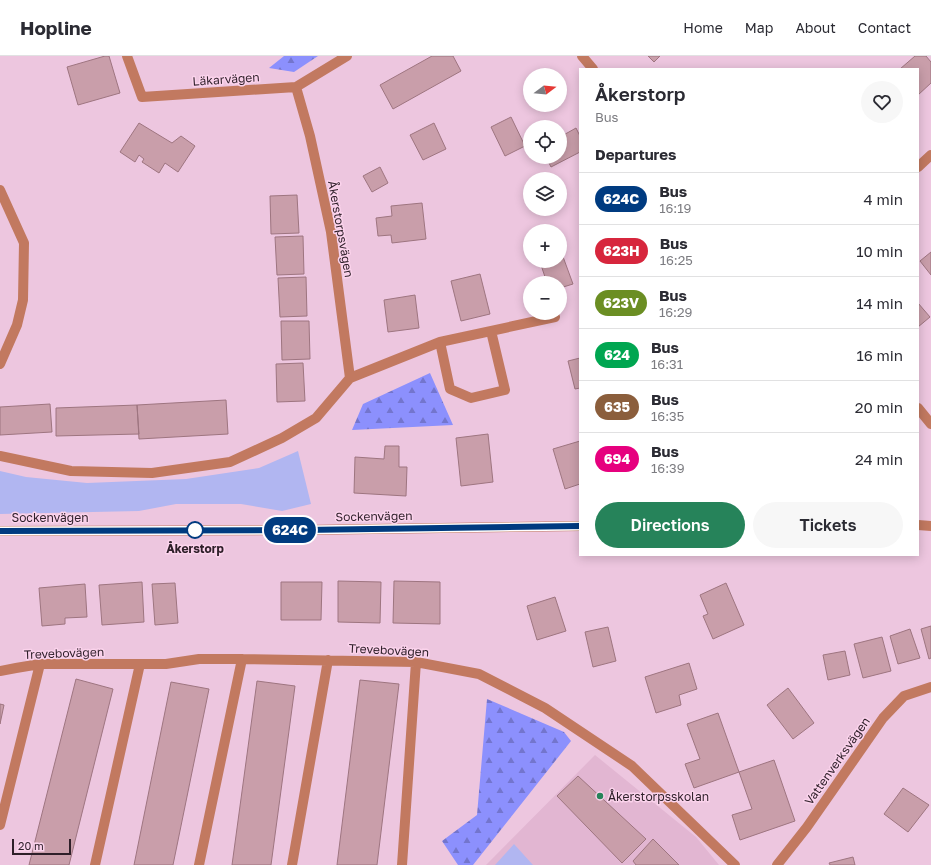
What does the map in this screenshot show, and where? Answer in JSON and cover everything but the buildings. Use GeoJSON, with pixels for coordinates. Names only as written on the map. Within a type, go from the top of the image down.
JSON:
{"type":"FeatureCollection","features":[{"type":"Feature","properties":{"kind":"street","name":"Läkarvägen"},"geometry":{"type":"LineString","coordinates":[[127,56],[142,97],[296,87],[347,56]]}},
{"type":"Feature","properties":{"kind":"street"},"geometry":{"type":"LineString","coordinates":[[582,56],[592,68]]}},
{"type":"Feature","properties":{"kind":"street","name":"Åkerstorpsvägen"},"geometry":{"type":"LineString","coordinates":[[296,87],[310,136],[331,232],[350,378]]}},
{"type":"Feature","properties":{"kind":"street"},"geometry":{"type":"LineString","coordinates":[[919,166],[931,155]]}},
{"type":"Feature","properties":{"kind":"street"},"geometry":{"type":"LineString","coordinates":[[0,190],[24,243],[24,300],[17,325],[0,364]]}},
{"type":"Feature","properties":{"kind":"street"},"geometry":{"type":"LineString","coordinates":[[0,456],[71,471],[152,473],[230,462],[282,438],[316,418],[350,378],[440,342],[541,320]]}},
{"type":"Feature","properties":{"kind":"street"},"geometry":{"type":"LineString","coordinates":[[440,342],[450,389],[471,398],[505,390],[491,331]]}},
{"type":"Feature","properties":{"kind":"street"},"geometry":{"type":"LineString","coordinates":[[919,409],[931,424]]}},
{"type":"Feature","properties":{"kind":"street"},"geometry":{"type":"LineString","coordinates":[[919,525],[931,526]]}},
{"type":"Feature","properties":{"kind":"street","name":"Sockenvägen"},"geometry":{"type":"LineString","coordinates":[[0,531],[295,530],[579,526]]}},
{"type":"Feature","properties":{"kind":"street","name":"Trevebovägen"},"geometry":{"type":"LineString","coordinates":[[0,672],[40,664],[166,664],[199,659],[242,659],[416,662],[479,674],[545,708],[632,766],[736,865]]}},
{"type":"Feature","properties":{"kind":"street"},"geometry":{"type":"LineString","coordinates":[[199,865],[242,659]]}},
{"type":"Feature","properties":{"kind":"street"},"geometry":{"type":"LineString","coordinates":[[292,865],[328,660]]}},
{"type":"Feature","properties":{"kind":"street"},"geometry":{"type":"LineString","coordinates":[[402,865],[416,662]]}},
{"type":"Feature","properties":{"kind":"street"},"geometry":{"type":"LineString","coordinates":[[0,825],[40,664]]}},
{"type":"Feature","properties":{"kind":"street"},"geometry":{"type":"LineString","coordinates":[[95,865],[140,664]]}},
{"type":"Feature","properties":{"kind":"street","name":"Vattenverksvägen"},"geometry":{"type":"LineString","coordinates":[[777,865],[884,718],[904,696],[931,687]]}},
{"type":"Feature","properties":{"kind":"shaded area"},"geometry":{"type":"Polygon","coordinates":[[[298,451],[311,504],[282,511],[241,504],[176,504],[139,511],[0,514],[0,471],[26,477],[87,483],[186,479],[259,468],[298,451]]]}},
{"type":"Feature","properties":{"kind":"shaded area","name":"Åkerstorpsskolan"},"geometry":{"type":"Polygon","coordinates":[[[595,755],[696,837],[719,865],[486,865],[595,755]]]}},
{"type":"Feature","properties":{"kind":"shaded area"},"geometry":{"type":"Polygon","coordinates":[[[514,844],[533,865],[495,865],[514,844]]]}},
{"type":"Feature","properties":{"kind":"green space"},"geometry":{"type":"Polygon","coordinates":[[[284,56],[318,56],[294,72],[269,68],[284,56]]]}},
{"type":"Feature","properties":{"kind":"green space"},"geometry":{"type":"Polygon","coordinates":[[[430,373],[453,425],[352,430],[363,404],[430,373]]]}},
{"type":"Feature","properties":{"kind":"green space"},"geometry":{"type":"Polygon","coordinates":[[[487,699],[564,732],[571,741],[473,865],[458,865],[442,841],[477,815],[487,699]]]}},
{"type":"Feature","properties":{"kind":"bus line","name":"624C"},"geometry":{"type":"LineString","coordinates":[[0,531],[303,530],[579,526]]}},
{"type":"Feature","properties":{"kind":"place","name":"Åkerstorp"},"geometry":{"type":"Point","coordinates":[195,530]}},
{"type":"Feature","properties":{"kind":"place","name":"Åkerstorpsskolan"},"geometry":{"type":"Point","coordinates":[600,796]}}]}
